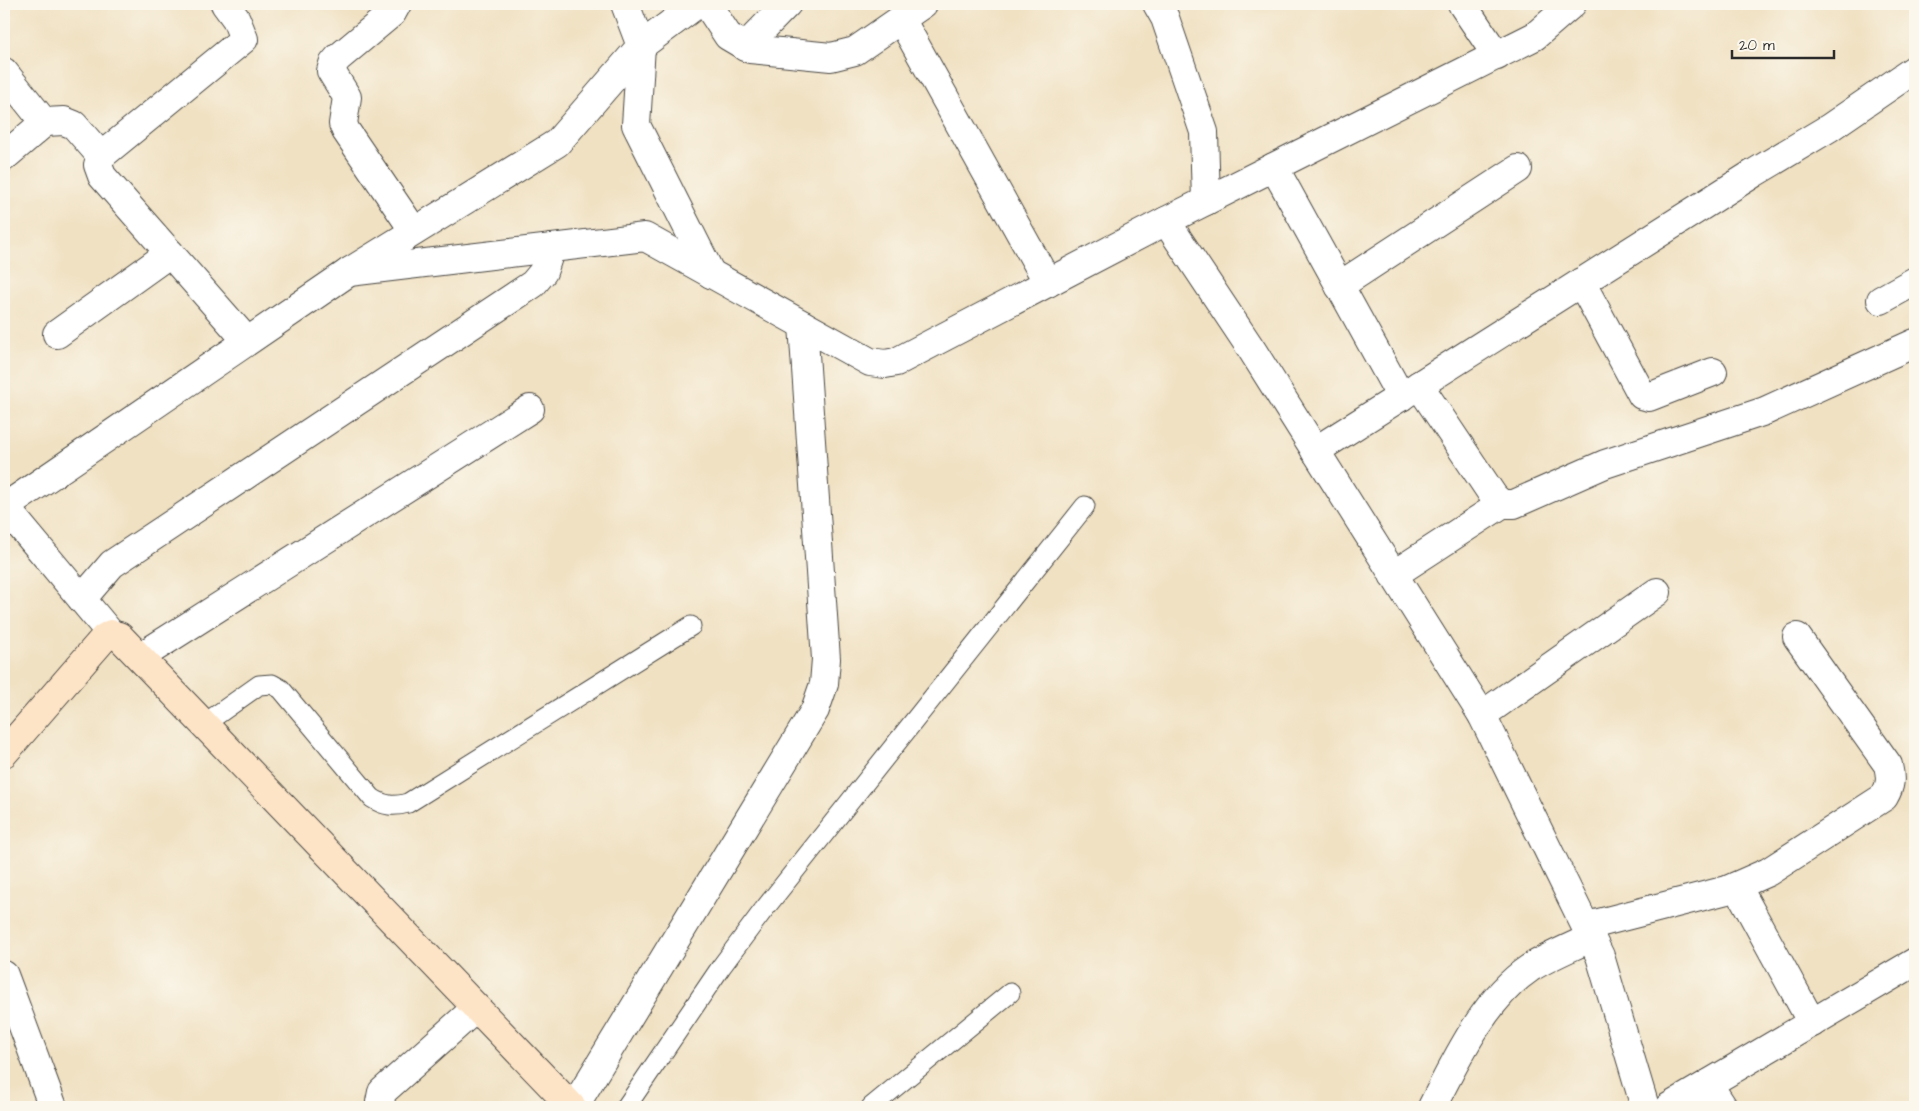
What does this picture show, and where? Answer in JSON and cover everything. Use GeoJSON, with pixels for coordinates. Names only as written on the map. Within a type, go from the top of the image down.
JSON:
{"type":"FeatureCollection","features":[{"type":"Feature","properties":{"kind":"main road"},"geometry":{"type":"LineString","coordinates":[[4,753],[104,638],[111,634],[120,636],[573,1107]]}},
{"type":"Feature","properties":{"kind":"street"},"geometry":{"type":"LineString","coordinates":[[225,4],[240,27],[244,39],[101,156],[98,165],[102,176],[247,341]]}},
{"type":"Feature","properties":{"kind":"street"},"geometry":{"type":"LineString","coordinates":[[397,4],[392,13],[338,58],[333,64],[331,71],[347,97],[343,124],[346,131],[414,231]]}},
{"type":"Feature","properties":{"kind":"street"},"geometry":{"type":"LineString","coordinates":[[625,4],[641,46],[636,125],[711,274]]}},
{"type":"Feature","properties":{"kind":"street"},"geometry":{"type":"LineString","coordinates":[[111,634],[4,506],[349,272],[557,143],[641,46],[697,4]]}},
{"type":"Feature","properties":{"kind":"street"},"geometry":{"type":"LineString","coordinates":[[707,4],[728,36],[750,49],[838,56],[855,51],[923,4]]}},
{"type":"Feature","properties":{"kind":"street"},"geometry":{"type":"LineString","coordinates":[[745,47],[787,4]]}},
{"type":"Feature","properties":{"kind":"street"},"geometry":{"type":"LineString","coordinates":[[1157,4],[1165,18],[1204,132],[1206,201]]}},
{"type":"Feature","properties":{"kind":"street"},"geometry":{"type":"LineString","coordinates":[[1462,4],[1497,56]]}},
{"type":"Feature","properties":{"kind":"street"},"geometry":{"type":"LineString","coordinates":[[349,272],[645,237],[870,362],[885,364],[896,362],[1166,221],[1535,36],[1572,4]]}},
{"type":"Feature","properties":{"kind":"street"},"geometry":{"type":"LineString","coordinates":[[901,20],[1048,283]]}},
{"type":"Feature","properties":{"kind":"street"},"geometry":{"type":"LineString","coordinates":[[1315,451],[1745,178],[1829,128],[1915,69]]}},
{"type":"Feature","properties":{"kind":"street"},"geometry":{"type":"LineString","coordinates":[[4,72],[45,122]]}},
{"type":"Feature","properties":{"kind":"street"},"geometry":{"type":"LineString","coordinates":[[4,157],[45,122],[64,121],[74,125],[101,156]]}},
{"type":"Feature","properties":{"kind":"street"},"geometry":{"type":"LineString","coordinates":[[1274,167],[1339,286],[1410,391],[1494,497],[1502,504]]}},
{"type":"Feature","properties":{"kind":"street"},"geometry":{"type":"LineString","coordinates":[[1339,286],[1518,169]]}},
{"type":"Feature","properties":{"kind":"street"},"geometry":{"type":"LineString","coordinates":[[1166,221],[1315,451],[1482,715],[1600,956],[1645,1107]]}},
{"type":"Feature","properties":{"kind":"street"},"geometry":{"type":"LineString","coordinates":[[82,599],[112,564],[533,284],[543,272],[551,248]]}},
{"type":"Feature","properties":{"kind":"street"},"geometry":{"type":"LineString","coordinates":[[57,334],[170,253]]}},
{"type":"Feature","properties":{"kind":"street"},"geometry":{"type":"LineString","coordinates":[[1581,282],[1642,395],[1649,397],[1713,372]]}},
{"type":"Feature","properties":{"kind":"street"},"geometry":{"type":"LineString","coordinates":[[1882,300],[1915,282]]}},
{"type":"Feature","properties":{"kind":"street"},"geometry":{"type":"LineString","coordinates":[[573,1107],[815,710],[824,684],[826,659],[803,325]]}},
{"type":"Feature","properties":{"kind":"street"},"geometry":{"type":"LineString","coordinates":[[1393,575],[1502,504],[1514,504],[1605,464],[1765,411],[1915,343]]}},
{"type":"Feature","properties":{"kind":"street"},"geometry":{"type":"LineString","coordinates":[[140,657],[530,409]]}},
{"type":"Feature","properties":{"kind":"street"},"geometry":{"type":"LineString","coordinates":[[1482,715],[1657,592]]}},
{"type":"Feature","properties":{"kind":"street"},"geometry":{"type":"LineString","coordinates":[[1432,1107],[1467,1039],[1491,1007],[1518,978],[1531,968],[1589,932],[1737,886],[1768,872],[1884,797],[1890,787],[1891,778],[1888,765],[1797,637]]}},
{"type":"Feature","properties":{"kind":"street"},"geometry":{"type":"LineString","coordinates":[[1737,886],[1812,1023]]}},
{"type":"Feature","properties":{"kind":"street"},"geometry":{"type":"LineString","coordinates":[[1669,1107],[1915,962]]}},
{"type":"Feature","properties":{"kind":"street"},"geometry":{"type":"LineString","coordinates":[[4,975],[53,1107]]}},
{"type":"Feature","properties":{"kind":"street"},"geometry":{"type":"LineString","coordinates":[[382,1107],[380,1102],[382,1092],[476,1008]]}},
{"type":"Feature","properties":{"kind":"street"},"geometry":{"type":"LineString","coordinates":[[1708,1084],[1723,1107]]}},
{"type":"Feature","properties":{"kind":"lane"},"geometry":{"type":"LineString","coordinates":[[626,1107],[721,967],[762,912],[1085,506]]}},
{"type":"Feature","properties":{"kind":"lane"},"geometry":{"type":"LineString","coordinates":[[204,724],[259,685],[272,684],[281,689],[372,798],[381,804],[395,806],[408,803],[691,626]]}},
{"type":"Feature","properties":{"kind":"lane"},"geometry":{"type":"LineString","coordinates":[[871,1107],[1010,993]]}}]}
